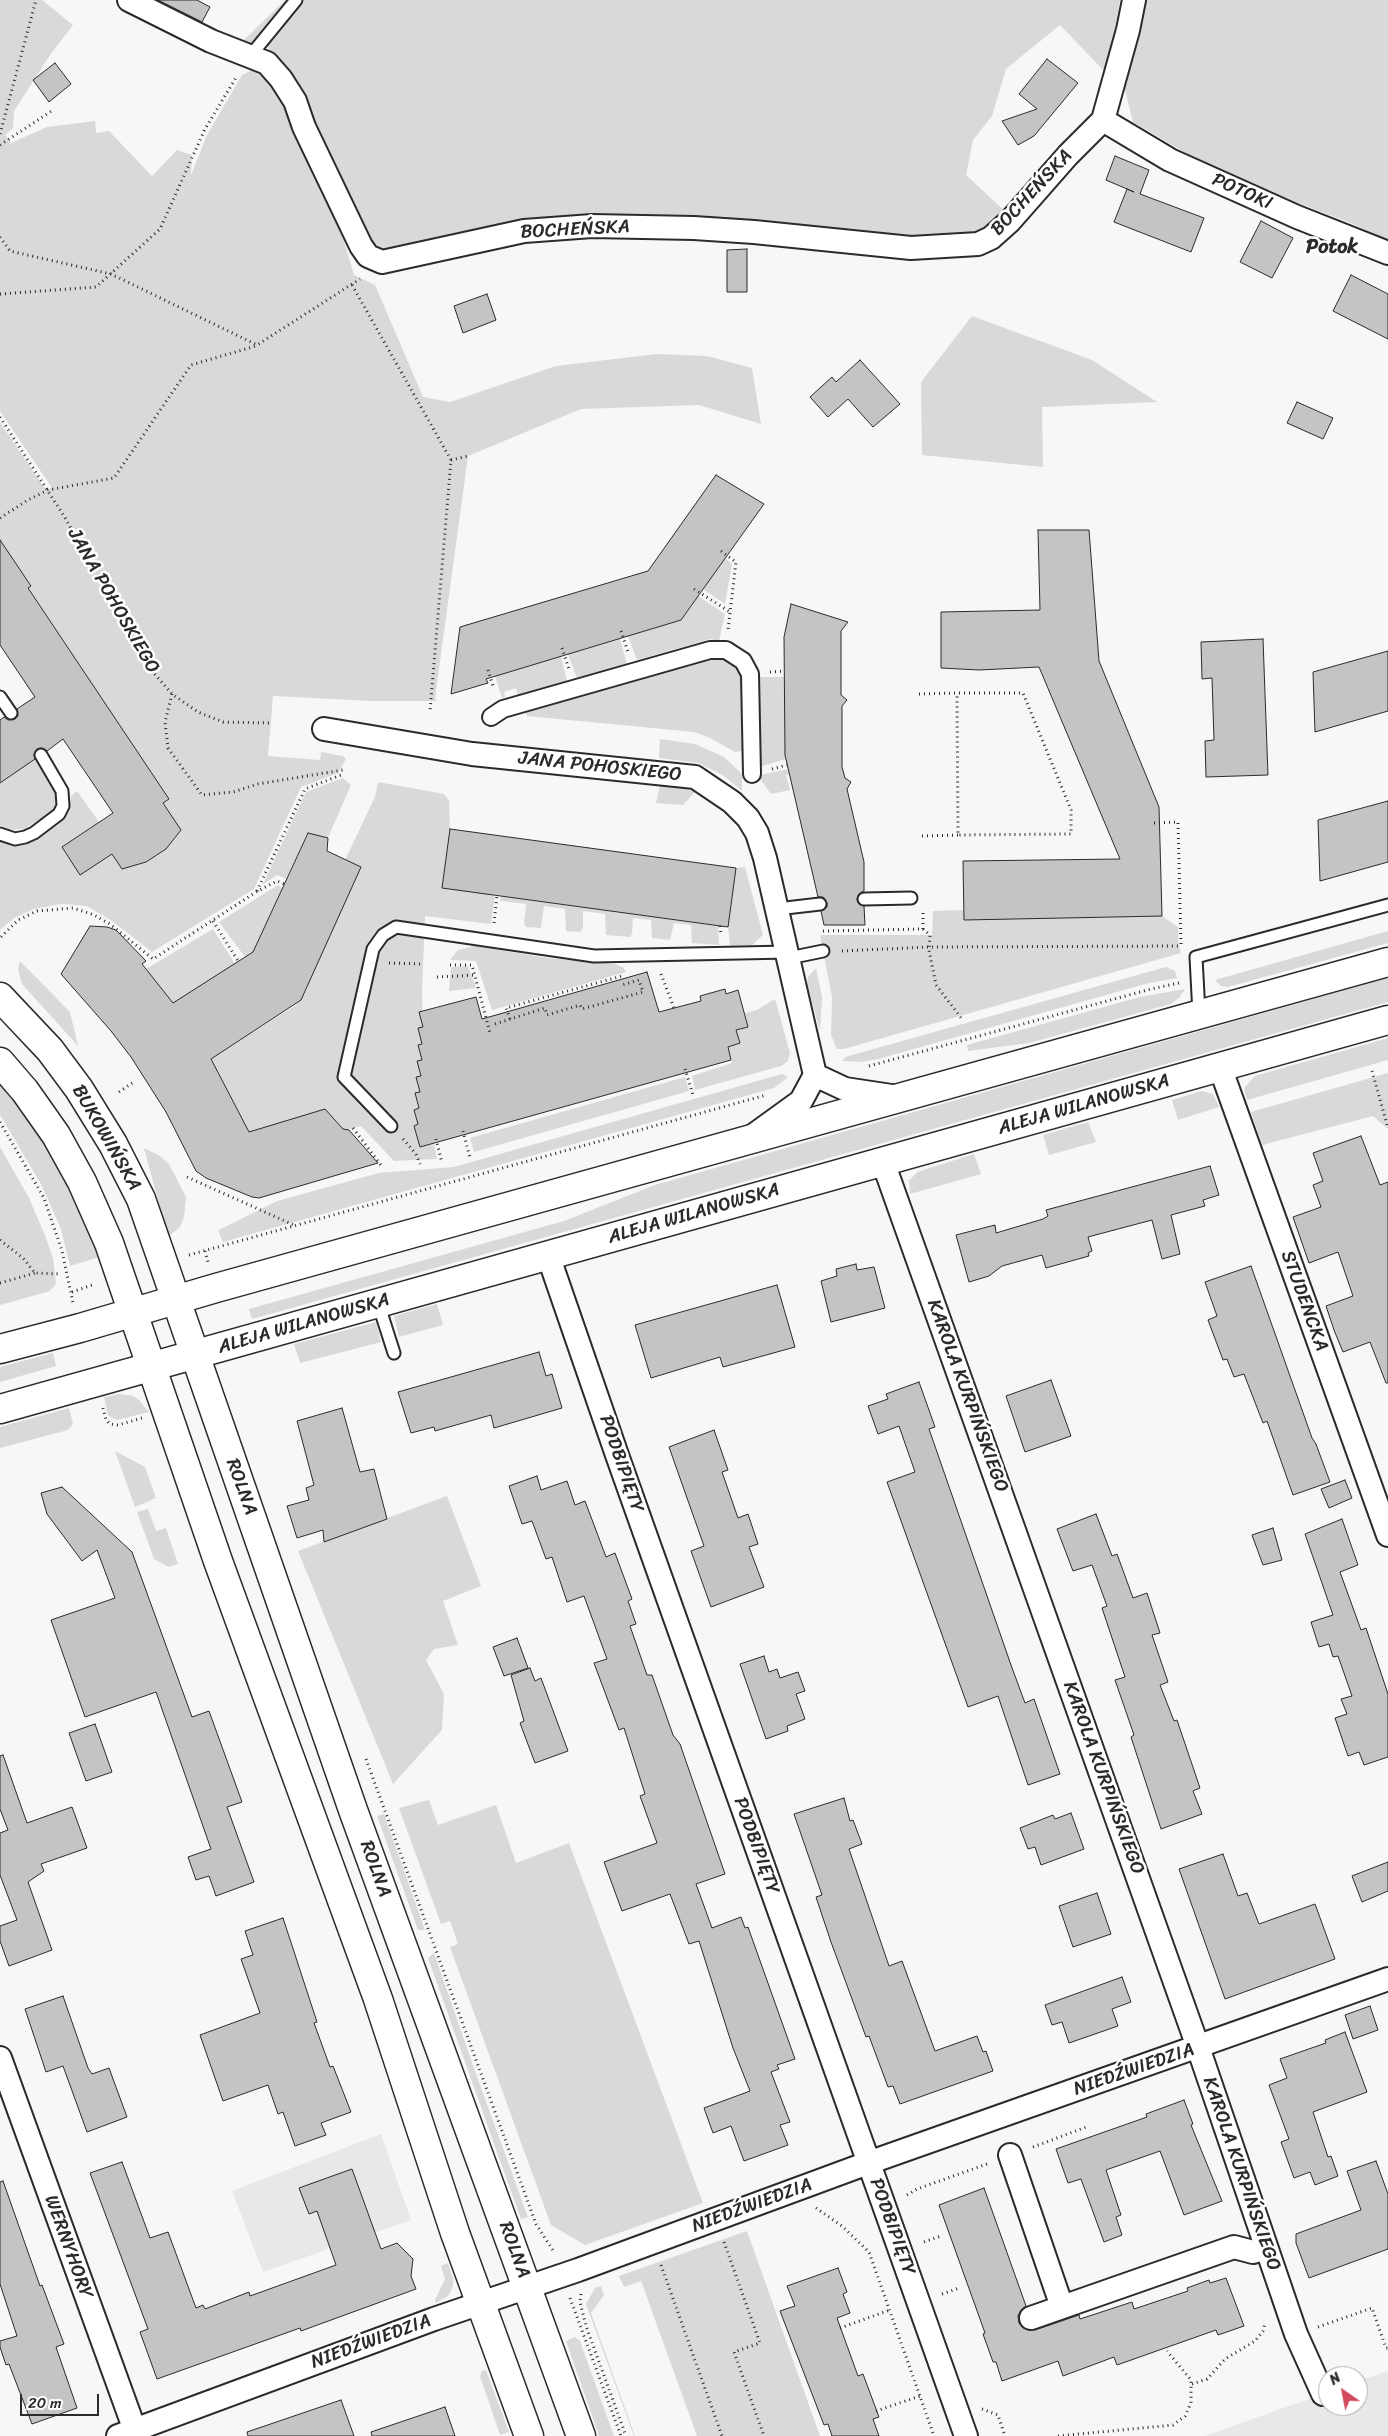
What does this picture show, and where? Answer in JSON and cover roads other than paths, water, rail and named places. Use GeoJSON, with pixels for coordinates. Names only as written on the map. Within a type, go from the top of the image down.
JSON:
{"type":"FeatureCollection","features":[{"type":"Feature","properties":{"kind":"street"},"geometry":{"type":"LineString","coordinates":[[129,0],[211,41],[251,55]]}},
{"type":"Feature","properties":{"kind":"street"},"geometry":{"type":"LineString","coordinates":[[1102,120],[1128,30],[1134,0]]}},
{"type":"Feature","properties":{"kind":"street","name":"BOCHEŃSKA"},"geometry":{"type":"LineString","coordinates":[[251,55],[267,62],[282,79],[295,101],[304,127],[349,224],[368,256],[382,262],[524,231],[592,226],[734,230],[911,248],[978,244],[992,238],[1010,221],[1068,155],[1102,120]]}},
{"type":"Feature","properties":{"kind":"street","name":"POTOKI"},"geometry":{"type":"LineString","coordinates":[[1102,120],[1170,160],[1297,217],[1388,253]]}},
{"type":"Feature","properties":{"kind":"street"},"geometry":{"type":"LineString","coordinates":[[491,717],[503,709],[710,650],[726,650],[743,661],[750,674],[752,774]]}},
{"type":"Feature","properties":{"kind":"street","name":"JANA POHOSKIEGO"},"geometry":{"type":"LineString","coordinates":[[324,729],[472,754],[695,777],[732,802],[748,818],[757,834],[765,858],[789,955],[815,1075]]}},
{"type":"Feature","properties":{"kind":"street"},"geometry":{"type":"LineString","coordinates":[[0,1349],[1388,962]]}},
{"type":"Feature","properties":{"kind":"street","name":"BUKOWIŃSKA"},"geometry":{"type":"LineString","coordinates":[[0,997],[50,1050],[98,1116],[141,1199],[176,1300]]}},
{"type":"Feature","properties":{"kind":"street","name":"ALEJA WILANOWSKA"},"geometry":{"type":"LineString","coordinates":[[0,1409],[1388,1020]]}},
{"type":"Feature","properties":{"kind":"street"},"geometry":{"type":"LineString","coordinates":[[0,1062],[45,1118],[82,1182],[108,1242],[218,1561],[378,1999],[480,2302],[529,2436]]}},
{"type":"Feature","properties":{"kind":"street","name":"STUDENCKA"},"geometry":{"type":"LineString","coordinates":[[1220,1067],[1388,1535]]}},
{"type":"Feature","properties":{"kind":"street"},"geometry":{"type":"LineString","coordinates":[[749,1139],[801,1101],[815,1075],[845,1089],[900,1097]]}},
{"type":"Feature","properties":{"kind":"street","name":"KAROLA KURPIŃSKIEGO"},"geometry":{"type":"LineString","coordinates":[[883,1162],[1198,2047],[1296,2334],[1318,2383]]}},
{"type":"Feature","properties":{"kind":"street","name":"PODBIPIĘTY"},"geometry":{"type":"LineString","coordinates":[[548,1255],[617,1455],[966,2436]]}},
{"type":"Feature","properties":{"kind":"street","name":"ROLNA"},"geometry":{"type":"LineString","coordinates":[[176,1300],[353,1810],[581,2436]]}},
{"type":"Feature","properties":{"kind":"street","name":"NIEDŹWIEDZIA"},"geometry":{"type":"LineString","coordinates":[[130,2434],[480,2302],[527,2287],[868,2163],[1388,1979]]}},
{"type":"Feature","properties":{"kind":"street","name":"WERNYHORY"},"geometry":{"type":"LineString","coordinates":[[0,2058],[130,2434]]}},
{"type":"Feature","properties":{"kind":"street"},"geometry":{"type":"LineString","coordinates":[[1010,2155],[1062,2306]]}},
{"type":"Feature","properties":{"kind":"street"},"geometry":{"type":"LineString","coordinates":[[1032,2318],[1234,2247],[1253,2252],[1266,2248]]}},
{"type":"Feature","properties":{"kind":"lane"},"geometry":{"type":"LineString","coordinates":[[251,55],[296,0]]}},
{"type":"Feature","properties":{"kind":"lane"},"geometry":{"type":"LineString","coordinates":[[0,697],[11,713]]}},
{"type":"Feature","properties":{"kind":"lane"},"geometry":{"type":"LineString","coordinates":[[0,834],[15,839],[26,837],[59,814],[62,806],[62,791],[41,755]]}},
{"type":"Feature","properties":{"kind":"lane"},"geometry":{"type":"LineString","coordinates":[[864,899],[911,898]]}},
{"type":"Feature","properties":{"kind":"lane"},"geometry":{"type":"LineString","coordinates":[[777,909],[820,904]]}},
{"type":"Feature","properties":{"kind":"lane"},"geometry":{"type":"LineString","coordinates":[[1199,1014],[1196,957],[1388,905]]}},
{"type":"Feature","properties":{"kind":"lane"},"geometry":{"type":"LineString","coordinates":[[390,1126],[344,1077],[373,949],[383,935],[396,927],[594,956],[789,955],[823,951]]}},
{"type":"Feature","properties":{"kind":"lane"},"geometry":{"type":"LineString","coordinates":[[378,1303],[394,1353]]}},
{"type":"Feature","properties":{"kind":"district","name":"Potok"},"geometry":{"type":"Point","coordinates":[1332,248]}}]}
